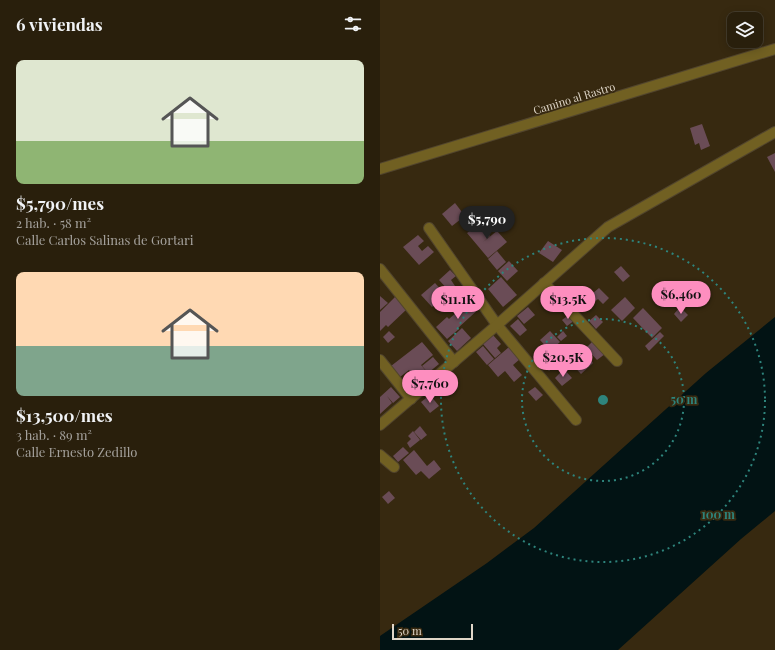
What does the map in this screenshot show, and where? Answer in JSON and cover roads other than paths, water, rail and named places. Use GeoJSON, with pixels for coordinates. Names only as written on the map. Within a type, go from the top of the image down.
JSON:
{"type":"FeatureCollection","features":[{"type":"Feature","properties":{"kind":"street","name":"Camino al Rastro"},"geometry":{"type":"LineString","coordinates":[[380,169],[774,51]]}},
{"type":"Feature","properties":{"kind":"street"},"geometry":{"type":"LineString","coordinates":[[380,425],[498,325],[608,227],[775,132]]}},
{"type":"Feature","properties":{"kind":"street"},"geometry":{"type":"LineString","coordinates":[[429,228],[498,325],[576,420]]}},
{"type":"Feature","properties":{"kind":"street"},"geometry":{"type":"LineString","coordinates":[[380,269],[454,362]]}},
{"type":"Feature","properties":{"kind":"street"},"geometry":{"type":"LineString","coordinates":[[544,283],[617,361]]}},
{"type":"Feature","properties":{"kind":"street"},"geometry":{"type":"LineString","coordinates":[[380,360],[411,398]]}},
{"type":"Feature","properties":{"kind":"street"},"geometry":{"type":"LineString","coordinates":[[380,455],[394,468]]}}]}
